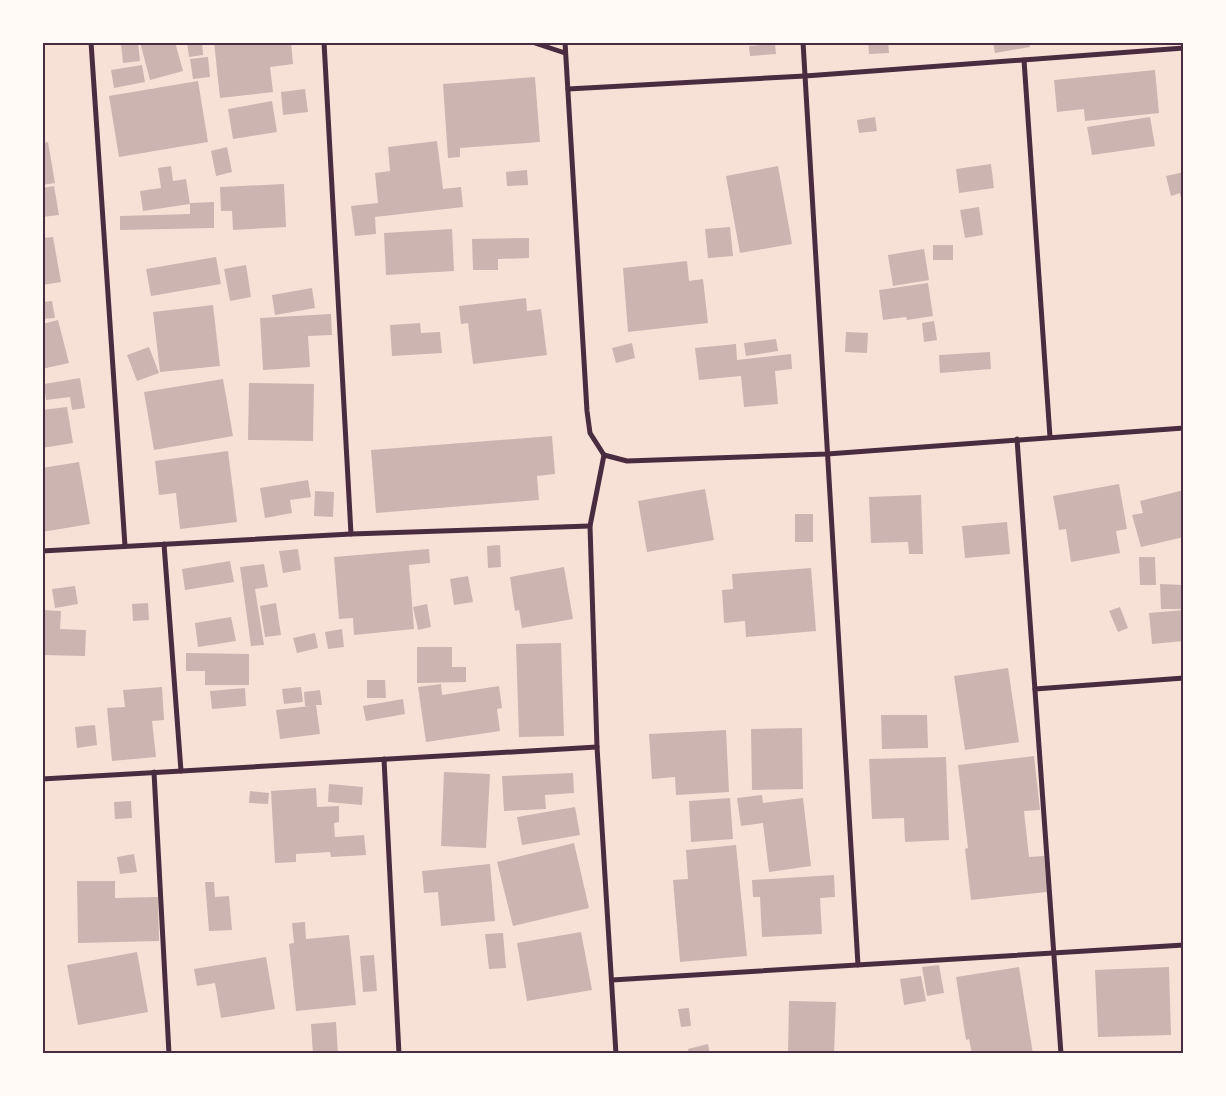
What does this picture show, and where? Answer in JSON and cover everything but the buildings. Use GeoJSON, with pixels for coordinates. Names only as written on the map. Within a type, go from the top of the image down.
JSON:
{"type":"FeatureCollection","features":[{"type":"Feature","properties":{"kind":"street"},"geometry":{"type":"LineString","coordinates":[[91,42],[125,546]]}},
{"type":"Feature","properties":{"kind":"street"},"geometry":{"type":"LineString","coordinates":[[324,42],[351,534]]}},
{"type":"Feature","properties":{"kind":"street"},"geometry":{"type":"LineString","coordinates":[[532,42],[566,53]]}},
{"type":"Feature","properties":{"kind":"street"},"geometry":{"type":"LineString","coordinates":[[565,42],[587,410],[590,433],[604,455],[627,461],[827,454],[1184,428]]}},
{"type":"Feature","properties":{"kind":"street"},"geometry":{"type":"LineString","coordinates":[[803,42],[858,965]]}},
{"type":"Feature","properties":{"kind":"street"},"geometry":{"type":"LineString","coordinates":[[568,89],[805,76],[1181,49],[1178,42]]}},
{"type":"Feature","properties":{"kind":"street"},"geometry":{"type":"LineString","coordinates":[[1024,60],[1050,437]]}},
{"type":"Feature","properties":{"kind":"street"},"geometry":{"type":"LineString","coordinates":[[1017,439],[1061,1054]]}},
{"type":"Feature","properties":{"kind":"street"},"geometry":{"type":"LineString","coordinates":[[604,455],[590,526],[597,747],[616,1054]]}},
{"type":"Feature","properties":{"kind":"street"},"geometry":{"type":"LineString","coordinates":[[42,551],[351,534],[590,526]]}},
{"type":"Feature","properties":{"kind":"street"},"geometry":{"type":"LineString","coordinates":[[164,544],[181,771]]}},
{"type":"Feature","properties":{"kind":"street"},"geometry":{"type":"LineString","coordinates":[[1035,689],[1184,678]]}},
{"type":"Feature","properties":{"kind":"street"},"geometry":{"type":"LineString","coordinates":[[42,778],[597,747]]}},
{"type":"Feature","properties":{"kind":"street"},"geometry":{"type":"LineString","coordinates":[[384,759],[399,1054]]}},
{"type":"Feature","properties":{"kind":"street"},"geometry":{"type":"LineString","coordinates":[[154,772],[169,1054]]}},
{"type":"Feature","properties":{"kind":"street"},"geometry":{"type":"LineString","coordinates":[[612,980],[1184,945]]}}]}
